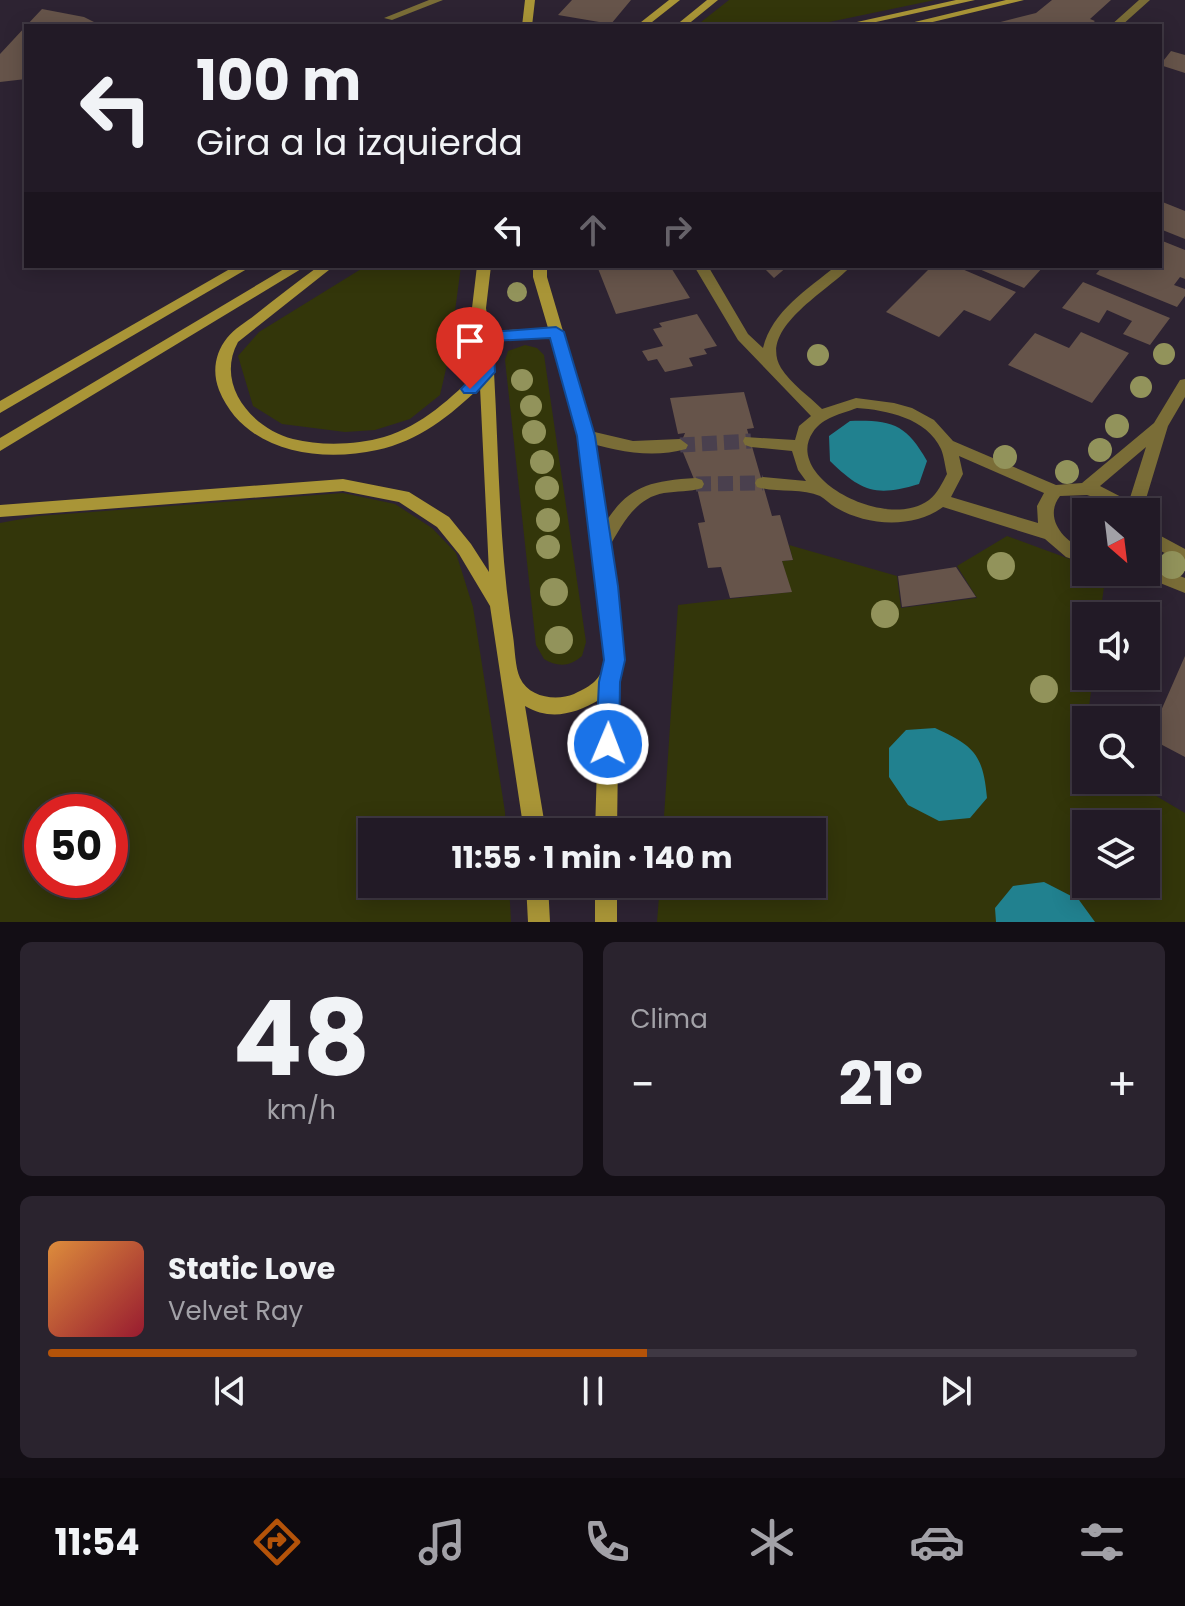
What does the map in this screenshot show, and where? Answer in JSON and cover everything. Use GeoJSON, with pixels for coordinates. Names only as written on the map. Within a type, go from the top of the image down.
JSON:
{"type":"FeatureCollection","features":[{"type":"Feature","properties":{"kind":"main road"},"geometry":{"type":"LineString","coordinates":[[527,24],[530,0]]}},
{"type":"Feature","properties":{"kind":"main road"},"geometry":{"type":"LineString","coordinates":[[644,24],[675,0]]}},
{"type":"Feature","properties":{"kind":"main road"},"geometry":{"type":"LineString","coordinates":[[683,24],[713,0]]}},
{"type":"Feature","properties":{"kind":"main road"},"geometry":{"type":"LineString","coordinates":[[854,24],[970,0]]}},
{"type":"Feature","properties":{"kind":"main road"},"geometry":{"type":"LineString","coordinates":[[912,24],[1019,0]]}},
{"type":"Feature","properties":{"kind":"main road"},"geometry":{"type":"LineString","coordinates":[[0,408],[242,268]]}},
{"type":"Feature","properties":{"kind":"main road"},"geometry":{"type":"LineString","coordinates":[[0,445],[296,268]]}},
{"type":"Feature","properties":{"kind":"main road"},"geometry":{"type":"LineString","coordinates":[[324,268],[233,339],[223,351],[221,375],[231,400],[244,417],[277,440],[349,449],[388,441],[422,427],[452,406],[487,372]]}},
{"type":"Feature","properties":{"kind":"main road"},"geometry":{"type":"LineString","coordinates":[[484,268],[479,308],[487,372],[499,605],[533,818]]}},
{"type":"Feature","properties":{"kind":"main road"},"geometry":{"type":"LineString","coordinates":[[540,268],[586,436],[602,544],[615,660],[609,682],[606,818]]}},
{"type":"Feature","properties":{"kind":"main road"},"geometry":{"type":"LineString","coordinates":[[484,336],[556,332]]}},
{"type":"Feature","properties":{"kind":"main road"},"geometry":{"type":"LineString","coordinates":[[0,511],[343,485],[403,496],[443,522],[465,549],[499,605]]}},
{"type":"Feature","properties":{"kind":"main road"},"geometry":{"type":"LineString","coordinates":[[513,685],[529,701],[559,707],[576,703],[609,682]]}},
{"type":"Feature","properties":{"kind":"main road"},"geometry":{"type":"LineString","coordinates":[[538,898],[539,922]]}},
{"type":"Feature","properties":{"kind":"main road"},"geometry":{"type":"LineString","coordinates":[[606,898],[606,922]]}},
{"type":"Feature","properties":{"kind":"street"},"geometry":{"type":"LineString","coordinates":[[389,18],[438,0]]}},
{"type":"Feature","properties":{"kind":"street"},"geometry":{"type":"LineString","coordinates":[[1117,24],[1145,0]]}},
{"type":"Feature","properties":{"kind":"street"},"geometry":{"type":"LineString","coordinates":[[702,268],[743,337],[819,415]]}},
{"type":"Feature","properties":{"kind":"street"},"geometry":{"type":"LineString","coordinates":[[772,366],[768,342],[777,325],[842,268]]}},
{"type":"Feature","properties":{"kind":"street"},"geometry":{"type":"LineString","coordinates":[[1137,498],[1160,426],[1185,384]]}},
{"type":"Feature","properties":{"kind":"street"},"geometry":{"type":"LineString","coordinates":[[948,445],[955,474],[941,500],[911,514],[871,515],[842,504],[818,489],[803,467],[799,446],[809,424],[836,407],[856,403],[899,409],[935,430],[948,445],[1055,491]]}},
{"type":"Feature","properties":{"kind":"street"},"geometry":{"type":"LineString","coordinates":[[1087,488],[1160,426]]}},
{"type":"Feature","properties":{"kind":"street"},"geometry":{"type":"LineString","coordinates":[[586,436],[617,448],[680,445]]}},
{"type":"Feature","properties":{"kind":"street"},"geometry":{"type":"LineString","coordinates":[[751,441],[799,446]]}},
{"type":"Feature","properties":{"kind":"street"},"geometry":{"type":"LineString","coordinates":[[763,483],[818,489]]}},
{"type":"Feature","properties":{"kind":"street"},"geometry":{"type":"LineString","coordinates":[[602,544],[624,505],[652,488],[696,484]]}},
{"type":"Feature","properties":{"kind":"street"},"geometry":{"type":"LineString","coordinates":[[1051,534],[1043,517],[1045,502],[1055,491],[1070,487],[1087,488],[1114,498]]}},
{"type":"Feature","properties":{"kind":"street"},"geometry":{"type":"LineString","coordinates":[[941,500],[1051,534],[1072,552]]}},
{"type":"Feature","properties":{"kind":"street"},"geometry":{"type":"LineString","coordinates":[[1160,543],[1185,557]]}},
{"type":"Feature","properties":{"kind":"street"},"geometry":{"type":"LineString","coordinates":[[1160,576],[1185,586]]}},
{"type":"Feature","properties":{"kind":"green space"},"geometry":{"type":"Polygon","coordinates":[[[729,0],[935,0],[820,24],[699,24],[729,0]]]}},
{"type":"Feature","properties":{"kind":"green space"},"geometry":{"type":"Polygon","coordinates":[[[363,268],[461,268],[449,356],[440,395],[410,419],[375,430],[345,432],[282,424],[253,406],[238,356],[259,332],[363,268]]]}},
{"type":"Feature","properties":{"kind":"green space"},"geometry":{"type":"Polygon","coordinates":[[[525,345],[537,348],[544,355],[586,642],[582,656],[563,665],[544,659],[536,645],[505,360],[508,351],[525,345]]]}},
{"type":"Feature","properties":{"kind":"green space"},"geometry":{"type":"Polygon","coordinates":[[[343,493],[395,504],[432,528],[456,553],[473,607],[505,818],[358,818],[358,898],[510,898],[511,922],[0,922],[0,523],[38,516],[343,493]]]}},
{"type":"Feature","properties":{"kind":"green space"},"geometry":{"type":"Polygon","coordinates":[[[1007,536],[1072,560],[1072,586],[1104,586],[1102,602],[1072,602],[1072,690],[1091,690],[1089,706],[1072,706],[1072,794],[1153,794],[1185,813],[1185,922],[657,922],[659,898],[826,898],[826,818],[664,818],[678,605],[791,592],[782,561],[793,560],[789,545],[897,576],[901,608],[977,598],[957,566],[1007,536]]]}},
{"type":"Feature","properties":{"kind":"water"},"geometry":{"type":"Polygon","coordinates":[[[850,421],[887,423],[912,439],[927,461],[919,484],[891,490],[870,489],[851,480],[830,461],[829,436],[850,421]]]}},
{"type":"Feature","properties":{"kind":"water"},"geometry":{"type":"Polygon","coordinates":[[[935,728],[968,746],[983,771],[987,798],[970,818],[939,821],[908,805],[889,777],[889,748],[906,730],[935,728]]]}},
{"type":"Feature","properties":{"kind":"water"},"geometry":{"type":"Polygon","coordinates":[[[1044,882],[1079,900],[1095,922],[996,922],[995,908],[1013,886],[1044,882]]]}},
{"type":"Feature","properties":{"kind":"building"},"geometry":{"type":"Polygon","coordinates":[[[572,0],[631,0],[611,24],[558,15],[572,0]]]}},
{"type":"Feature","properties":{"kind":"building"},"geometry":{"type":"Polygon","coordinates":[[[1052,0],[1111,0],[1090,19],[1095,21],[1091,24],[993,24],[1036,13],[1052,0]]]}},
{"type":"Feature","properties":{"kind":"building"},"geometry":{"type":"Polygon","coordinates":[[[42,9],[84,17],[98,24],[28,24],[42,9]]]}},
{"type":"Feature","properties":{"kind":"building"},"geometry":{"type":"Polygon","coordinates":[[[24,28],[24,79],[0,82],[0,54],[24,28]]]}},
{"type":"Feature","properties":{"kind":"building"},"geometry":{"type":"Polygon","coordinates":[[[1171,51],[1185,55],[1185,73],[1162,66],[1171,51]]]}},
{"type":"Feature","properties":{"kind":"building"},"geometry":{"type":"Polygon","coordinates":[[[1162,202],[1185,211],[1185,239],[1162,230],[1162,202]]]}},
{"type":"Feature","properties":{"kind":"building"},"geometry":{"type":"Polygon","coordinates":[[[1162,241],[1185,250],[1185,279],[1180,277],[1174,285],[1185,289],[1185,296],[1177,307],[1096,274],[1101,268],[1162,268],[1162,241]]]}},
{"type":"Feature","properties":{"kind":"building"},"geometry":{"type":"Polygon","coordinates":[[[598,268],[671,268],[690,298],[616,314],[598,268]]]}},
{"type":"Feature","properties":{"kind":"building"},"geometry":{"type":"Polygon","coordinates":[[[764,268],[786,268],[774,278],[764,268]]]}},
{"type":"Feature","properties":{"kind":"building"},"geometry":{"type":"Polygon","coordinates":[[[930,268],[960,268],[1016,292],[990,321],[964,310],[939,337],[886,312],[930,268]]]}},
{"type":"Feature","properties":{"kind":"building"},"geometry":{"type":"Polygon","coordinates":[[[977,268],[1042,268],[1024,288],[977,268]]]}},
{"type":"Feature","properties":{"kind":"building"},"geometry":{"type":"Polygon","coordinates":[[[1083,282],[1170,318],[1150,345],[1123,334],[1132,321],[1107,310],[1099,323],[1062,308],[1083,282]]]}},
{"type":"Feature","properties":{"kind":"building"},"geometry":{"type":"Polygon","coordinates":[[[697,314],[717,346],[704,349],[707,354],[689,358],[693,366],[665,372],[657,359],[648,361],[642,351],[663,346],[653,329],[662,327],[659,323],[697,314]]]}},
{"type":"Feature","properties":{"kind":"building"},"geometry":{"type":"Polygon","coordinates":[[[1081,332],[1129,353],[1092,403],[1008,365],[1035,333],[1069,348],[1081,332]]]}},
{"type":"Feature","properties":{"kind":"building"},"geometry":{"type":"Polygon","coordinates":[[[744,392],[754,428],[747,429],[772,516],[780,515],[793,560],[782,561],[792,592],[730,598],[721,567],[708,568],[698,523],[705,522],[696,484],[680,445],[685,433],[678,434],[670,398],[744,392]]]}},
{"type":"Feature","properties":{"kind":"building"},"geometry":{"type":"Polygon","coordinates":[[[956,567],[976,597],[902,607],[898,576],[956,567]]]}},
{"type":"Feature","properties":{"kind":"building"},"geometry":{"type":"Polygon","coordinates":[[[1185,656],[1185,757],[1160,744],[1160,713],[1185,656]]]}},
{"type":"Feature","properties":{"kind":"tunnel"},"geometry":{"type":"LineString","coordinates":[[680,445],[751,441]]}},
{"type":"Feature","properties":{"kind":"tunnel"},"geometry":{"type":"LineString","coordinates":[[696,484],[763,483]]}},
{"type":"Feature","properties":{"kind":"route"},"geometry":{"type":"LineString","coordinates":[[470,389],[487,372],[484,336],[556,332],[586,436],[608,586],[615,660],[609,682],[608,744]]}}]}
